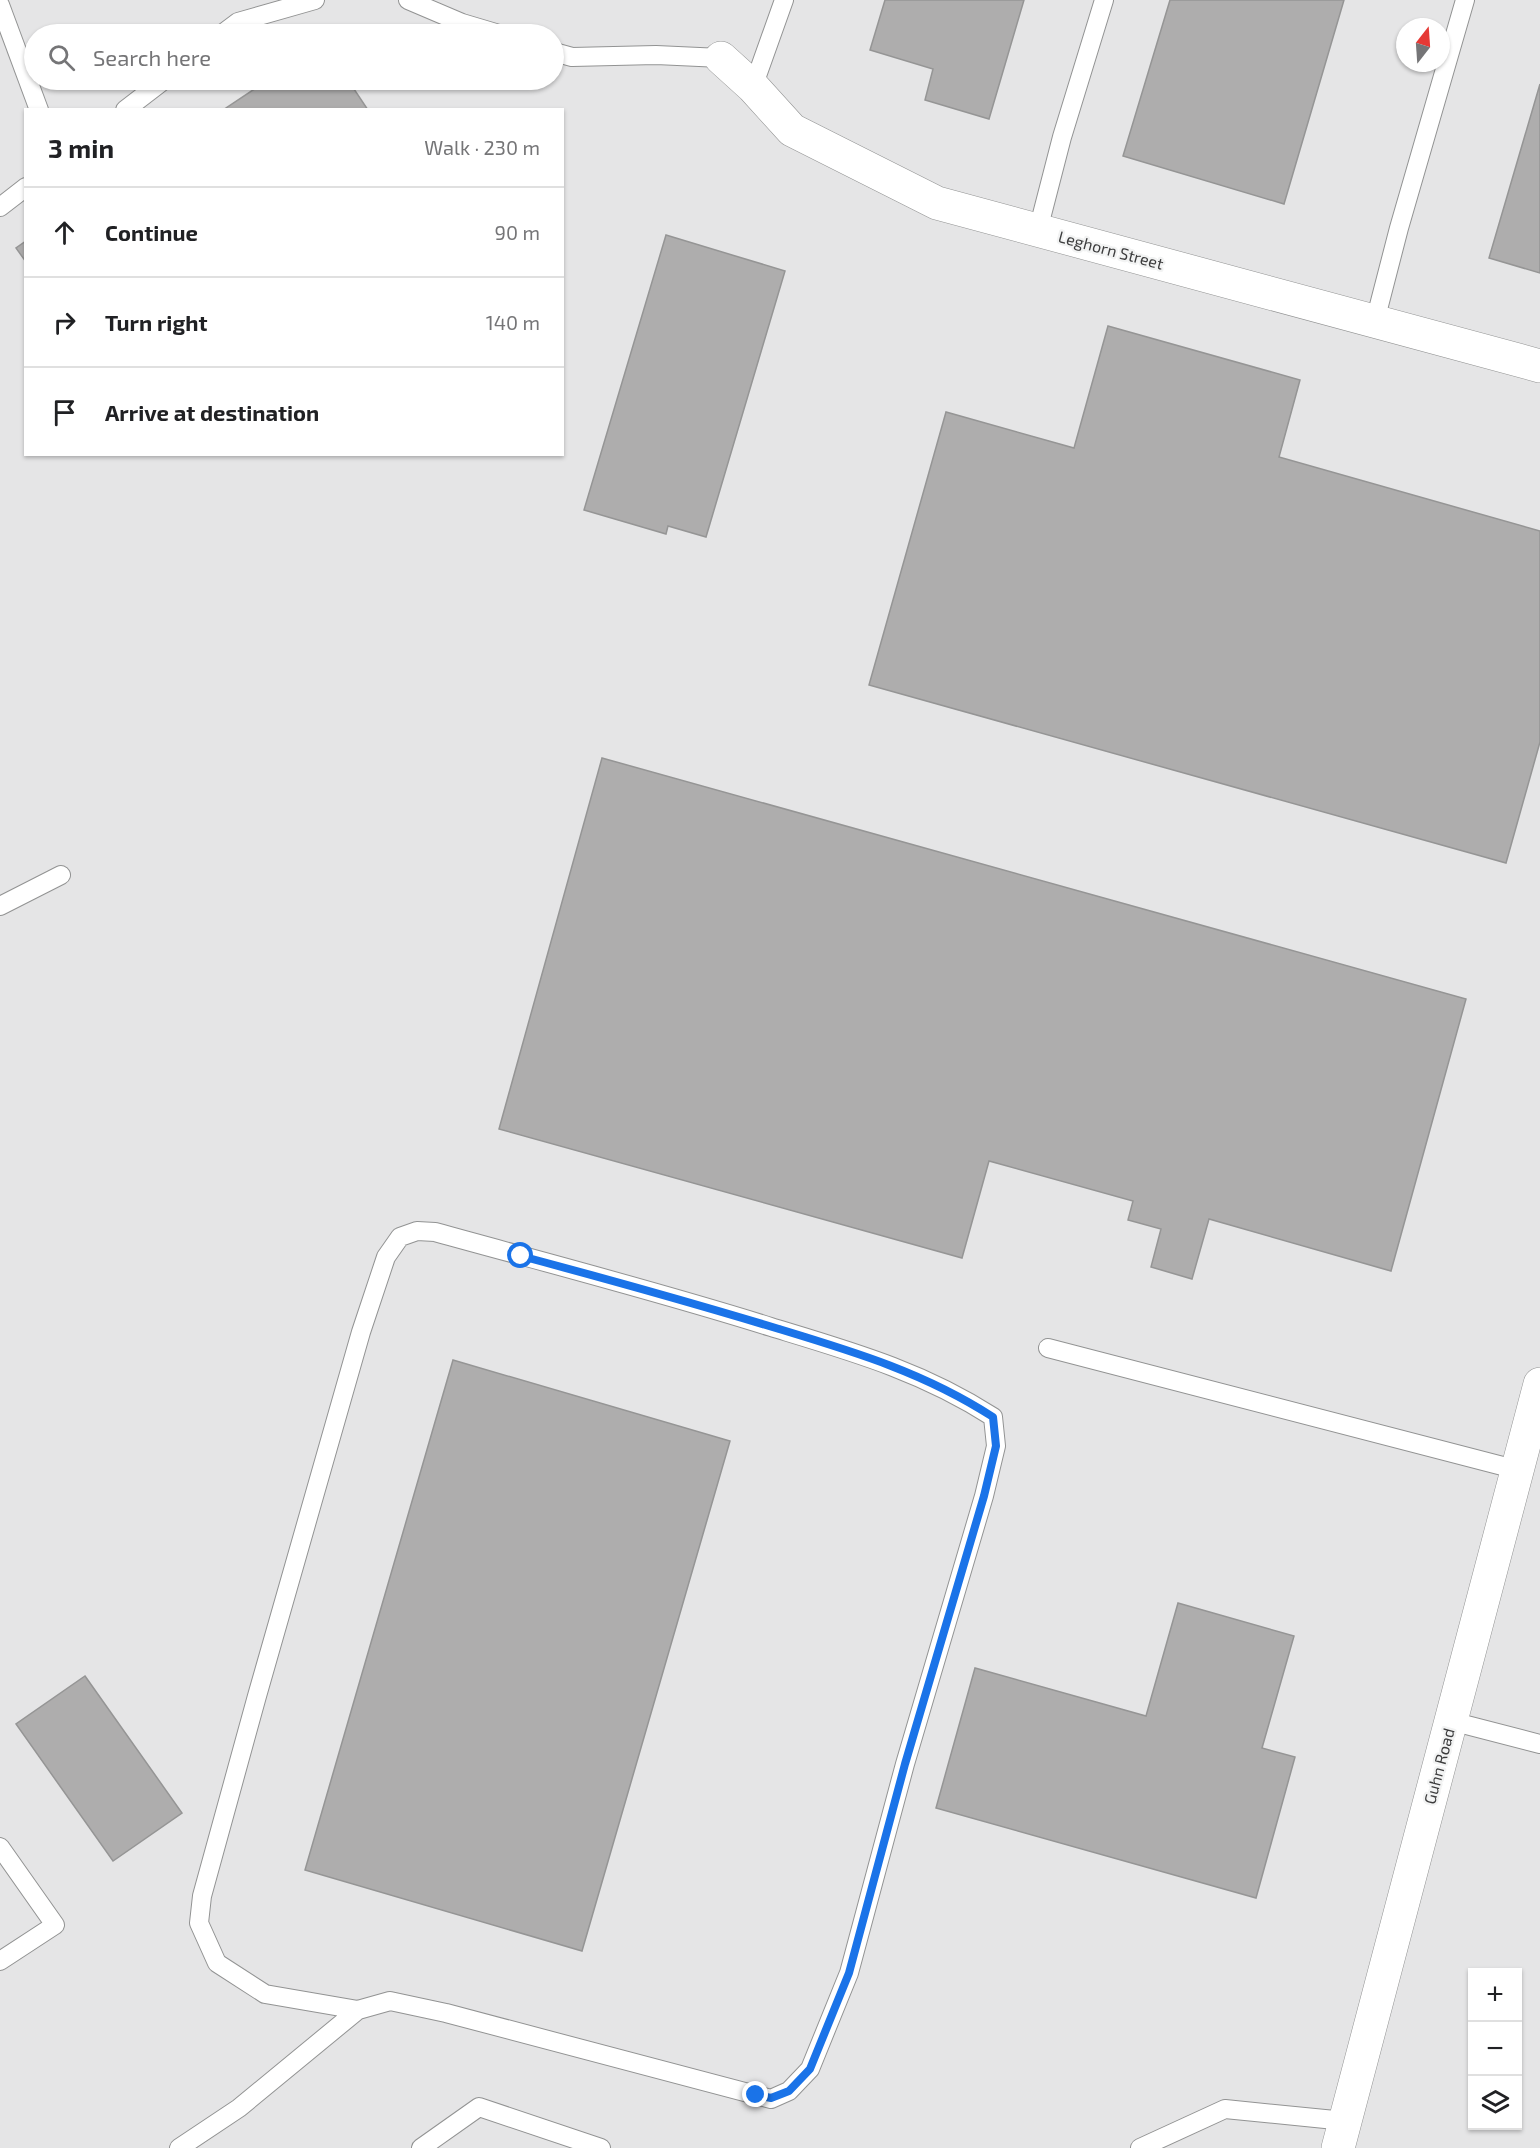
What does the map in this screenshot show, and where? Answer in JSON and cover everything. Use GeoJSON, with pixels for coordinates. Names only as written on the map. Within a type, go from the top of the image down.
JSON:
{"type":"FeatureCollection","features":[{"type":"Feature","properties":{"kind":"street","name":"Leghorn Street"},"geometry":{"type":"LineString","coordinates":[[721,58],[753,87],[792,130],[937,203],[1540,366]]}},
{"type":"Feature","properties":{"kind":"street","name":"Guhn Road"},"geometry":{"type":"LineString","coordinates":[[1342,2134],[1518,1470],[1536,1417],[1540,1384]]}},
{"type":"Feature","properties":{"kind":"lane"},"geometry":{"type":"LineString","coordinates":[[235,24],[315,0]]}},
{"type":"Feature","properties":{"kind":"lane"},"geometry":{"type":"LineString","coordinates":[[408,0],[465,24]]}},
{"type":"Feature","properties":{"kind":"lane"},"geometry":{"type":"LineString","coordinates":[[753,87],[784,0]]}},
{"type":"Feature","properties":{"kind":"lane"},"geometry":{"type":"LineString","coordinates":[[1038,230],[1062,136],[1104,0]]}},
{"type":"Feature","properties":{"kind":"lane"},"geometry":{"type":"LineString","coordinates":[[1375,321],[1399,228],[1465,0]]}},
{"type":"Feature","properties":{"kind":"lane"},"geometry":{"type":"LineString","coordinates":[[0,5],[24,70]]}},
{"type":"Feature","properties":{"kind":"lane"},"geometry":{"type":"LineString","coordinates":[[564,55],[572,57],[656,55],[721,58]]}},
{"type":"Feature","properties":{"kind":"lane"},"geometry":{"type":"LineString","coordinates":[[32,90],[38,108]]}},
{"type":"Feature","properties":{"kind":"lane"},"geometry":{"type":"LineString","coordinates":[[128,108],[151,90]]}},
{"type":"Feature","properties":{"kind":"lane"},"geometry":{"type":"LineString","coordinates":[[0,207],[24,189]]}},
{"type":"Feature","properties":{"kind":"lane"},"geometry":{"type":"LineString","coordinates":[[0,906],[61,875]]}},
{"type":"Feature","properties":{"kind":"lane"},"geometry":{"type":"LineString","coordinates":[[179,2148],[239,2108],[358,2010],[390,2001],[446,2013],[771,2098],[789,2091],[810,2069],[849,1973],[905,1764],[984,1496],[996,1446],[993,1417],[967,1400],[882,1361],[714,1309],[435,1232],[417,1231],[400,1237],[386,1257],[361,1332],[251,1717],[202,1896],[199,1923],[217,1963],[265,1994],[358,2010]]}},
{"type":"Feature","properties":{"kind":"lane"},"geometry":{"type":"LineString","coordinates":[[1048,1348],[1518,1470]]}},
{"type":"Feature","properties":{"kind":"lane"},"geometry":{"type":"LineString","coordinates":[[1451,1721],[1540,1744]]}},
{"type":"Feature","properties":{"kind":"lane"},"geometry":{"type":"LineString","coordinates":[[0,1847],[55,1925],[0,1961]]}},
{"type":"Feature","properties":{"kind":"lane"},"geometry":{"type":"LineString","coordinates":[[421,2148],[479,2107],[601,2148]]}},
{"type":"Feature","properties":{"kind":"lane"},"geometry":{"type":"LineString","coordinates":[[1140,2148],[1225,2109],[1342,2134]]}},
{"type":"Feature","properties":{"kind":"building"},"geometry":{"type":"Polygon","coordinates":[[[885,0],[1024,0],[989,119],[925,100],[933,69],[870,50],[885,0]]]}},
{"type":"Feature","properties":{"kind":"building"},"geometry":{"type":"Polygon","coordinates":[[[1170,0],[1344,0],[1284,204],[1123,156],[1170,0]]]}},
{"type":"Feature","properties":{"kind":"building"},"geometry":{"type":"Polygon","coordinates":[[[1540,84],[1540,273],[1489,258],[1540,84]]]}},
{"type":"Feature","properties":{"kind":"building"},"geometry":{"type":"Polygon","coordinates":[[[253,90],[355,90],[367,108],[226,108],[253,90]]]}},
{"type":"Feature","properties":{"kind":"building"},"geometry":{"type":"Polygon","coordinates":[[[666,235],[785,271],[706,537],[668,526],[666,534],[584,510],[666,235]]]}},
{"type":"Feature","properties":{"kind":"building"},"geometry":{"type":"Polygon","coordinates":[[[24,242],[24,259],[16,248],[24,242]]]}},
{"type":"Feature","properties":{"kind":"building"},"geometry":{"type":"Polygon","coordinates":[[[1108,326],[1300,380],[1279,457],[1540,531],[1540,742],[1506,863],[869,685],[946,412],[1074,448],[1108,326]]]}},
{"type":"Feature","properties":{"kind":"building"},"geometry":{"type":"Polygon","coordinates":[[[602,758],[1466,999],[1391,1271],[1209,1219],[1192,1279],[1151,1267],[1161,1229],[1128,1220],[1133,1201],[989,1161],[962,1258],[499,1129],[602,758]]]}},
{"type":"Feature","properties":{"kind":"building"},"geometry":{"type":"Polygon","coordinates":[[[453,1360],[730,1441],[582,1951],[305,1870],[453,1360]]]}},
{"type":"Feature","properties":{"kind":"building"},"geometry":{"type":"Polygon","coordinates":[[[1178,1603],[1294,1636],[1262,1748],[1295,1757],[1256,1898],[936,1808],[975,1668],[1146,1716],[1178,1603]]]}},
{"type":"Feature","properties":{"kind":"building"},"geometry":{"type":"Polygon","coordinates":[[[85,1676],[182,1813],[113,1861],[16,1724],[85,1676]]]}},
{"type":"Feature","properties":{"kind":"route"},"geometry":{"type":"LineString","coordinates":[[521,1256],[714,1309],[882,1361],[967,1400],[993,1417],[996,1446],[984,1496],[905,1764],[849,1973],[810,2069],[789,2091],[771,2098],[756,2095]]}}]}
